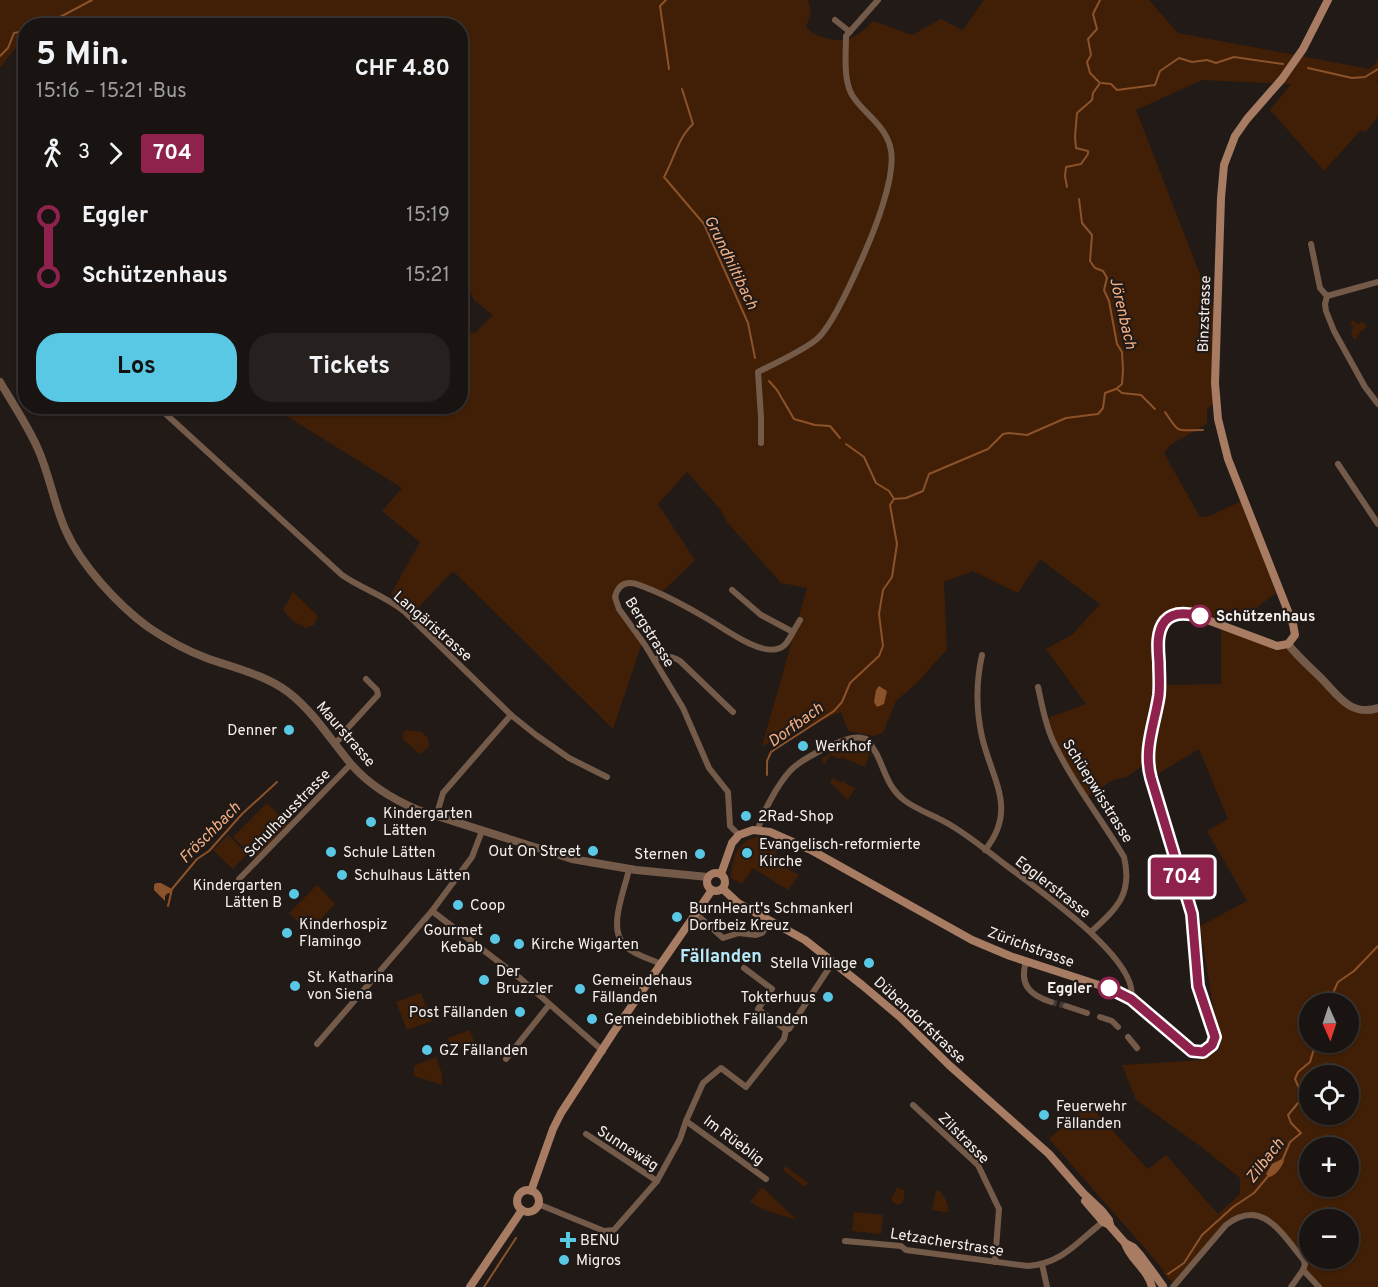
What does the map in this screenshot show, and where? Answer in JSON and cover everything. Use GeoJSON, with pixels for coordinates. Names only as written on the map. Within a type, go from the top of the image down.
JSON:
{"type":"FeatureCollection","features":[{"type":"Feature","properties":{"kind":"main road","name":"Binzstrasse"},"geometry":{"type":"LineString","coordinates":[[1288,644],[1294,637],[1293,624],[1228,459],[1218,419],[1215,383],[1222,175],[1227,154],[1235,136],[1282,79],[1303,49],[1328,0]]}},
{"type":"Feature","properties":{"kind":"main road","name":"Zürichstrasse"},"geometry":{"type":"LineString","coordinates":[[758,830],[790,840],[972,939],[1026,962],[1108,988],[1131,999],[1189,1050],[1195,1053],[1203,1052],[1214,1041],[1213,1030],[1198,986],[1191,905],[1148,766],[1149,738],[1159,691],[1158,643],[1161,628],[1172,616],[1194,615],[1269,644],[1279,646],[1288,644]]}},
{"type":"Feature","properties":{"kind":"main road"},"geometry":{"type":"LineString","coordinates":[[721,874],[732,843],[740,836],[758,830]]}},
{"type":"Feature","properties":{"kind":"main road"},"geometry":{"type":"LineString","coordinates":[[714,873],[721,874],[725,879],[723,888],[718,891],[712,890],[707,883],[708,877],[714,873]]}},
{"type":"Feature","properties":{"kind":"main road","name":"Dübendorfstrasse"},"geometry":{"type":"LineString","coordinates":[[723,888],[738,903],[805,940],[895,1013],[949,1065],[1037,1143],[1083,1193],[1085,1201],[1125,1243],[1133,1247],[1141,1256],[1162,1287]]}},
{"type":"Feature","properties":{"kind":"main road"},"geometry":{"type":"LineString","coordinates":[[531,1191],[555,1124],[613,1033],[712,890]]}},
{"type":"Feature","properties":{"kind":"main road"},"geometry":{"type":"LineString","coordinates":[[524,1191],[537,1194],[538,1204],[530,1211],[522,1210],[518,1203],[519,1196],[524,1191]]}},
{"type":"Feature","properties":{"kind":"main road"},"geometry":{"type":"LineString","coordinates":[[470,1287],[522,1210]]}},
{"type":"Feature","properties":{"kind":"main road","name":"Dübendorfstrasse"},"geometry":{"type":"LineString","coordinates":[[1125,1243],[1127,1251],[1149,1277],[1152,1287]]}},
{"type":"Feature","properties":{"kind":"street"},"geometry":{"type":"LineString","coordinates":[[761,442],[758,372],[818,339],[831,323],[864,254],[883,205],[891,164],[890,146],[880,126],[851,94],[846,68],[848,34],[878,0]]}},
{"type":"Feature","properties":{"kind":"street"},"geometry":{"type":"LineString","coordinates":[[835,20],[848,34]]}},
{"type":"Feature","properties":{"kind":"street"},"geometry":{"type":"LineString","coordinates":[[1311,244],[1320,288],[1327,296]]}},
{"type":"Feature","properties":{"kind":"street"},"geometry":{"type":"LineString","coordinates":[[1327,296],[1378,282]]}},
{"type":"Feature","properties":{"kind":"street"},"geometry":{"type":"LineString","coordinates":[[1327,296],[1326,311],[1334,331],[1365,387],[1378,405]]}},
{"type":"Feature","properties":{"kind":"street","name":"Maurstrasse"},"geometry":{"type":"LineString","coordinates":[[0,382],[18,414]]}},
{"type":"Feature","properties":{"kind":"street","name":"Maurstrasse"},"geometry":{"type":"LineString","coordinates":[[18,414],[38,449],[70,540],[111,594],[140,621],[176,645],[263,678],[287,692],[308,710],[351,764],[395,800],[436,816],[562,857],[629,869],[708,877]]}},
{"type":"Feature","properties":{"kind":"street","name":"Langäristrasse"},"geometry":{"type":"LineString","coordinates":[[166,414],[342,575],[389,600],[405,612],[511,715],[553,748],[607,777]]}},
{"type":"Feature","properties":{"kind":"street"},"geometry":{"type":"LineString","coordinates":[[1338,464],[1378,524]]}},
{"type":"Feature","properties":{"kind":"street","name":"Bergstrasse"},"geometry":{"type":"LineString","coordinates":[[740,836],[730,826],[728,792],[709,768],[682,708],[654,660],[616,603],[616,592],[624,584],[635,584],[705,617],[748,643],[766,649],[778,649],[786,644],[793,632]]}},
{"type":"Feature","properties":{"kind":"street"},"geometry":{"type":"LineString","coordinates":[[732,590],[761,615],[793,632],[800,620]]}},
{"type":"Feature","properties":{"kind":"street"},"geometry":{"type":"LineString","coordinates":[[1288,644],[1302,662],[1346,705],[1362,711],[1378,708]]}},
{"type":"Feature","properties":{"kind":"street"},"geometry":{"type":"LineString","coordinates":[[982,655],[978,680],[979,716],[982,738],[1002,802],[1002,814],[996,834],[985,850]]}},
{"type":"Feature","properties":{"kind":"street"},"geometry":{"type":"LineString","coordinates":[[654,660],[665,656],[680,661],[733,712]]}},
{"type":"Feature","properties":{"kind":"street"},"geometry":{"type":"LineString","coordinates":[[335,743],[378,695],[377,690],[366,679]]}},
{"type":"Feature","properties":{"kind":"street","name":"Schüepwisstrasse"},"geometry":{"type":"LineString","coordinates":[[1038,687],[1045,719],[1053,741],[1124,857],[1127,870],[1126,888],[1119,903],[1113,912],[1091,932]]}},
{"type":"Feature","properties":{"kind":"street"},"geometry":{"type":"LineString","coordinates":[[436,816],[443,793],[511,715]]}},
{"type":"Feature","properties":{"kind":"street","name":"Egglerstrasse"},"geometry":{"type":"LineString","coordinates":[[758,830],[784,777],[791,770],[813,755],[854,738],[866,739],[876,749],[887,781],[897,794],[912,805],[953,827],[1091,932],[1111,954],[1132,985],[1131,999]]}},
{"type":"Feature","properties":{"kind":"street","name":"Schulhausstrasse"},"geometry":{"type":"LineString","coordinates":[[239,879],[351,764]]}},
{"type":"Feature","properties":{"kind":"street"},"geometry":{"type":"LineString","coordinates":[[317,1044],[432,911],[472,857],[482,831]]}},
{"type":"Feature","properties":{"kind":"street"},"geometry":{"type":"LineString","coordinates":[[629,869],[618,912],[619,936],[625,947],[661,964]]}},
{"type":"Feature","properties":{"kind":"street"},"geometry":{"type":"LineString","coordinates":[[432,911],[521,980],[603,1051]]}},
{"type":"Feature","properties":{"kind":"street"},"geometry":{"type":"LineString","coordinates":[[695,913],[723,938],[739,933],[756,935],[762,933],[771,921]]}},
{"type":"Feature","properties":{"kind":"street"},"geometry":{"type":"LineString","coordinates":[[538,1204],[604,1231],[614,1230],[657,1181],[680,1139],[702,1083],[721,1068],[746,1088],[784,1039],[786,1030],[789,1029],[833,962]]}},
{"type":"Feature","properties":{"kind":"street"},"geometry":{"type":"LineString","coordinates":[[1026,962],[1023,975],[1027,986],[1038,998],[1051,1002]]}},
{"type":"Feature","properties":{"kind":"street"},"geometry":{"type":"LineString","coordinates":[[744,968],[772,989],[758,1009],[786,1030]]}},
{"type":"Feature","properties":{"kind":"street"},"geometry":{"type":"LineString","coordinates":[[506,1059],[549,1005]]}},
{"type":"Feature","properties":{"kind":"street"},"geometry":{"type":"LineString","coordinates":[[1066,1006],[1087,1013]]}},
{"type":"Feature","properties":{"kind":"street"},"geometry":{"type":"LineString","coordinates":[[1100,1017],[1118,1026]]}},
{"type":"Feature","properties":{"kind":"street"},"geometry":{"type":"LineString","coordinates":[[1128,1037],[1137,1048]]}},
{"type":"Feature","properties":{"kind":"street","name":"Zilstrasse"},"geometry":{"type":"LineString","coordinates":[[913,1105],[978,1165],[999,1209],[995,1262]]}},
{"type":"Feature","properties":{"kind":"street","name":"Im Rüeblig"},"geometry":{"type":"LineString","coordinates":[[686,1121],[766,1179]]}},
{"type":"Feature","properties":{"kind":"street","name":"Sunnewäg"},"geometry":{"type":"LineString","coordinates":[[586,1134],[657,1181]]}},
{"type":"Feature","properties":{"kind":"street"},"geometry":{"type":"LineString","coordinates":[[1173,1287],[1226,1225],[1237,1217],[1250,1214],[1262,1216],[1272,1223],[1303,1258],[1305,1264],[1303,1270],[1291,1287]]}},
{"type":"Feature","properties":{"kind":"street","name":"Letzacherstrasse"},"geometry":{"type":"LineString","coordinates":[[845,1241],[901,1246],[906,1250],[1028,1266],[1042,1264],[1067,1253],[1107,1224]]}},
{"type":"Feature","properties":{"kind":"street"},"geometry":{"type":"LineString","coordinates":[[1042,1264],[1047,1287]]}},
{"type":"Feature","properties":{"kind":"street"},"geometry":{"type":"LineString","coordinates":[[1303,1270],[1319,1287]]}},
{"type":"Feature","properties":{"kind":"shaded area"},"geometry":{"type":"Polygon","coordinates":[[[0,0],[808,0],[811,12],[806,27],[821,37],[840,40],[854,37],[874,21],[912,35],[941,19],[963,30],[984,0],[1149,0],[1178,33],[1370,69],[1378,60],[1378,79],[1375,82],[1378,81],[1378,116],[1366,132],[1361,130],[1324,171],[1270,110],[1291,84],[1202,80],[1136,110],[1217,318],[1216,400],[1207,409],[1207,424],[1170,445],[1164,453],[1200,517],[1209,516],[1244,500],[1276,593],[1238,622],[1184,614],[1163,623],[1160,685],[1221,684],[1221,623],[1269,644],[1288,644],[1346,705],[1378,708],[1378,1287],[1319,1287],[1303,1270],[1359,1269],[1359,1209],[1299,1209],[1299,1255],[1262,1216],[1237,1217],[1175,1285],[1049,1139],[1088,1104],[1148,1169],[1166,1155],[1218,1214],[1240,1194],[1240,1178],[1136,1100],[1122,1065],[1201,1060],[1220,1049],[1200,926],[1247,901],[1207,831],[1228,819],[1199,749],[1151,778],[1148,766],[1141,767],[1127,777],[1113,780],[1086,798],[1071,774],[1045,719],[1086,704],[1046,649],[1073,634],[1100,604],[1040,559],[1018,593],[973,571],[944,582],[947,649],[919,681],[896,701],[883,733],[873,736],[848,731],[841,712],[762,746],[807,588],[781,583],[687,472],[658,504],[695,560],[660,594],[635,584],[619,588],[619,604],[643,640],[613,729],[453,571],[412,614],[391,594],[420,542],[382,511],[402,488],[283,414],[468,414],[468,333],[475,333],[493,315],[474,300],[468,288],[468,18],[18,18],[18,45],[0,68],[0,0]]]}},
{"type":"Feature","properties":{"kind":"shaded area"},"geometry":{"type":"Polygon","coordinates":[[[1353,320],[1357,324],[1363,322],[1367,327],[1355,340],[1351,335],[1353,327],[1350,323],[1353,320]]]}},
{"type":"Feature","properties":{"kind":"shaded area"},"geometry":{"type":"Polygon","coordinates":[[[293,592],[318,616],[314,625],[306,628],[293,621],[283,610],[293,592]]]}},
{"type":"Feature","properties":{"kind":"shaded area"},"geometry":{"type":"Polygon","coordinates":[[[879,686],[887,691],[884,704],[877,707],[874,702],[879,686]]]}},
{"type":"Feature","properties":{"kind":"shaded area"},"geometry":{"type":"Polygon","coordinates":[[[406,730],[421,732],[428,738],[429,747],[419,754],[403,739],[403,733],[406,730]]]}},
{"type":"Feature","properties":{"kind":"shaded area"},"geometry":{"type":"Polygon","coordinates":[[[848,744],[864,745],[870,752],[865,767],[830,755],[824,766],[822,758],[840,748],[845,748],[848,744]]]}},
{"type":"Feature","properties":{"kind":"shaded area"},"geometry":{"type":"Polygon","coordinates":[[[832,778],[839,782],[845,781],[855,788],[848,800],[830,782],[832,778]]]}},
{"type":"Feature","properties":{"kind":"shaded area"},"geometry":{"type":"Polygon","coordinates":[[[267,803],[289,825],[255,859],[233,837],[267,803]]]}},
{"type":"Feature","properties":{"kind":"shaded area"},"geometry":{"type":"Polygon","coordinates":[[[228,835],[247,854],[233,869],[213,850],[228,835]]]}},
{"type":"Feature","properties":{"kind":"shaded area"},"geometry":{"type":"Polygon","coordinates":[[[757,837],[778,843],[774,862],[799,875],[788,890],[753,868],[742,884],[731,878],[736,852],[744,842],[757,837]]]}},
{"type":"Feature","properties":{"kind":"shaded area"},"geometry":{"type":"Polygon","coordinates":[[[156,883],[172,889],[171,894],[168,893],[165,896],[165,901],[154,890],[156,883]]]}},
{"type":"Feature","properties":{"kind":"shaded area"},"geometry":{"type":"Polygon","coordinates":[[[317,885],[335,904],[308,932],[289,913],[317,885]]]}},
{"type":"Feature","properties":{"kind":"shaded area"},"geometry":{"type":"Polygon","coordinates":[[[421,993],[432,1021],[407,1030],[396,1002],[421,993]]]}},
{"type":"Feature","properties":{"kind":"shaded area"},"geometry":{"type":"Polygon","coordinates":[[[470,1030],[474,1042],[452,1051],[448,1038],[470,1030]]]}},
{"type":"Feature","properties":{"kind":"shaded area"},"geometry":{"type":"Polygon","coordinates":[[[436,1057],[442,1074],[442,1085],[414,1076],[414,1066],[436,1057]]]}},
{"type":"Feature","properties":{"kind":"shaded area"},"geometry":{"type":"Polygon","coordinates":[[[1282,1159],[1284,1161],[1277,1172],[1270,1177],[1266,1174],[1272,1164],[1282,1159]]]}},
{"type":"Feature","properties":{"kind":"shaded area"},"geometry":{"type":"Polygon","coordinates":[[[786,1166],[808,1183],[805,1187],[783,1170],[786,1166]]]}},
{"type":"Feature","properties":{"kind":"shaded area"},"geometry":{"type":"Polygon","coordinates":[[[762,1187],[797,1220],[764,1210],[750,1202],[762,1187]]]}},
{"type":"Feature","properties":{"kind":"shaded area"},"geometry":{"type":"Polygon","coordinates":[[[897,1187],[905,1191],[903,1202],[897,1205],[891,1200],[897,1187]]]}},
{"type":"Feature","properties":{"kind":"shaded area"},"geometry":{"type":"Polygon","coordinates":[[[936,1190],[940,1191],[946,1200],[949,1211],[932,1210],[936,1190]]]}},
{"type":"Feature","properties":{"kind":"shaded area"},"geometry":{"type":"Polygon","coordinates":[[[854,1212],[883,1215],[881,1234],[852,1231],[854,1212]]]}},
{"type":"Feature","properties":{"kind":"waterway"},"geometry":{"type":"LineString","coordinates":[[58,18],[92,0]]}},
{"type":"Feature","properties":{"kind":"waterway","name":"Grundhiltibach"},"geometry":{"type":"LineString","coordinates":[[666,0],[660,6],[669,69]]}},
{"type":"Feature","properties":{"kind":"waterway","name":"Jörenbach"},"geometry":{"type":"LineString","coordinates":[[1067,187],[1066,167],[1081,164],[1088,154],[1088,151],[1076,148],[1075,137],[1077,113],[1092,100],[1093,93],[1100,83],[1090,73],[1087,62],[1091,55],[1088,39],[1097,29],[1093,14],[1100,0]]}},
{"type":"Feature","properties":{"kind":"waterway"},"geometry":{"type":"LineString","coordinates":[[0,56],[8,48],[14,33],[18,32]]}},
{"type":"Feature","properties":{"kind":"waterway"},"geometry":{"type":"LineString","coordinates":[[1102,83],[1111,84],[1117,90],[1155,85],[1160,71],[1179,58],[1192,62],[1207,60],[1216,63],[1234,57],[1283,64]]}},
{"type":"Feature","properties":{"kind":"waterway"},"geometry":{"type":"LineString","coordinates":[[1308,68],[1352,78],[1365,77],[1378,69]]}},
{"type":"Feature","properties":{"kind":"waterway","name":"Grundhiltibach"},"geometry":{"type":"LineString","coordinates":[[682,89],[693,124],[680,142],[664,177],[704,224],[748,323],[755,358]]}},
{"type":"Feature","properties":{"kind":"waterway","name":"Jörenbach"},"geometry":{"type":"LineString","coordinates":[[894,499],[906,498],[923,491],[929,474],[988,449],[1003,434],[1027,435],[1066,418],[1098,414],[1103,408],[1105,393],[1122,384],[1122,352],[1117,344],[1109,301],[1104,290],[1107,278],[1103,271],[1095,268],[1090,261],[1092,235],[1082,223],[1079,199]]}},
{"type":"Feature","properties":{"kind":"waterway","name":"Grundhiltibach"},"geometry":{"type":"LineString","coordinates":[[769,381],[794,419],[815,425],[830,426],[840,438]]}},
{"type":"Feature","properties":{"kind":"waterway"},"geometry":{"type":"LineString","coordinates":[[1117,389],[1122,393],[1141,395],[1155,409]]}},
{"type":"Feature","properties":{"kind":"waterway"},"geometry":{"type":"LineString","coordinates":[[1165,412],[1173,425],[1180,430],[1203,430]]}},
{"type":"Feature","properties":{"kind":"waterway","name":"Grundhiltibach"},"geometry":{"type":"LineString","coordinates":[[846,444],[864,457],[876,483],[889,491],[894,499]]}},
{"type":"Feature","properties":{"kind":"waterway","name":"Dorfbach"},"geometry":{"type":"LineString","coordinates":[[767,775],[767,761],[771,752],[834,711],[842,702],[850,683],[879,656],[883,646],[879,614],[883,590],[892,577],[897,544],[890,505],[894,499]]}},
{"type":"Feature","properties":{"kind":"waterway","name":"Fröschbach"},"geometry":{"type":"LineString","coordinates":[[168,906],[172,889],[197,859],[209,851],[242,814],[277,782]]}},
{"type":"Feature","properties":{"kind":"waterway","name":"Zilbach"},"geometry":{"type":"LineString","coordinates":[[1333,993],[1338,982],[1354,971],[1378,946]]}},
{"type":"Feature","properties":{"kind":"waterway","name":"Zilbach"},"geometry":{"type":"LineString","coordinates":[[1282,1161],[1290,1142],[1301,1133],[1291,1123],[1288,1115],[1303,1097],[1295,1079],[1298,1072],[1310,1062],[1313,1053]]}},
{"type":"Feature","properties":{"kind":"waterway","name":"Zilbach"},"geometry":{"type":"LineString","coordinates":[[1168,1274],[1184,1263],[1202,1235],[1233,1207],[1254,1193],[1270,1174]]}},
{"type":"Feature","properties":{"kind":"waterway","name":"Dorfbach"},"geometry":{"type":"LineString","coordinates":[[484,1287],[516,1238]]}},
{"type":"Feature","properties":{"kind":"tunnel"},"geometry":{"type":"LineString","coordinates":[[1051,1002],[1066,1006]]}},
{"type":"Feature","properties":{"kind":"bus line","name":"704"},"geometry":{"type":"LineString","coordinates":[[1109,988],[1131,999],[1189,1050],[1195,1053],[1203,1052],[1212,1045],[1215,1037],[1198,986],[1191,905],[1148,766],[1149,738],[1160,685],[1158,637],[1161,628],[1168,618],[1177,614],[1200,616]]}},
{"type":"Feature","properties":{"kind":"place","name":"Schützenhaus"},"geometry":{"type":"Point","coordinates":[1200,616]}},
{"type":"Feature","properties":{"kind":"place","name":"Denner"},"geometry":{"type":"Point","coordinates":[289,730]}},
{"type":"Feature","properties":{"kind":"place","name":"Werkhof"},"geometry":{"type":"Point","coordinates":[803,746]}},
{"type":"Feature","properties":{"kind":"place","name":"2Rad-Shop"},"geometry":{"type":"Point","coordinates":[746,816]}},
{"type":"Feature","properties":{"kind":"place","name":"Kindergarten Lätten"},"geometry":{"type":"Point","coordinates":[371,822]}},
{"type":"Feature","properties":{"kind":"place","name":"Out On Street"},"geometry":{"type":"Point","coordinates":[593,851]}},
{"type":"Feature","properties":{"kind":"place","name":"Schule Lätten"},"geometry":{"type":"Point","coordinates":[331,852]}},
{"type":"Feature","properties":{"kind":"place","name":"Evangelisch-reformierte Kirche"},"geometry":{"type":"Point","coordinates":[747,853]}},
{"type":"Feature","properties":{"kind":"place","name":"Sternen"},"geometry":{"type":"Point","coordinates":[700,854]}},
{"type":"Feature","properties":{"kind":"place","name":"Schulhaus Lätten"},"geometry":{"type":"Point","coordinates":[342,875]}},
{"type":"Feature","properties":{"kind":"place","name":"Kindergarten Lätten B"},"geometry":{"type":"Point","coordinates":[294,894]}},
{"type":"Feature","properties":{"kind":"place","name":"Coop"},"geometry":{"type":"Point","coordinates":[458,905]}},
{"type":"Feature","properties":{"kind":"place","name":"BurnHeart's Schmankerl Dorfbeiz Kreuz"},"geometry":{"type":"Point","coordinates":[677,917]}},
{"type":"Feature","properties":{"kind":"place","name":"Kinderhospiz Flamingo"},"geometry":{"type":"Point","coordinates":[287,933]}},
{"type":"Feature","properties":{"kind":"place","name":"Gourmet Kebab"},"geometry":{"type":"Point","coordinates":[495,939]}},
{"type":"Feature","properties":{"kind":"place","name":"Kirche Wigarten"},"geometry":{"type":"Point","coordinates":[519,944]}},
{"type":"Feature","properties":{"kind":"place","name":"Stella Village"},"geometry":{"type":"Point","coordinates":[869,963]}},
{"type":"Feature","properties":{"kind":"place","name":"Der Bruzzler"},"geometry":{"type":"Point","coordinates":[484,980]}},
{"type":"Feature","properties":{"kind":"place","name":"St. Katharina von Siena"},"geometry":{"type":"Point","coordinates":[295,986]}},
{"type":"Feature","properties":{"kind":"place","name":"Eggler"},"geometry":{"type":"Point","coordinates":[1109,988]}},
{"type":"Feature","properties":{"kind":"place","name":"Gemeindehaus Fällanden"},"geometry":{"type":"Point","coordinates":[580,989]}},
{"type":"Feature","properties":{"kind":"place","name":"Tokterhuus"},"geometry":{"type":"Point","coordinates":[828,997]}},
{"type":"Feature","properties":{"kind":"place","name":"Post Fällanden"},"geometry":{"type":"Point","coordinates":[520,1012]}},
{"type":"Feature","properties":{"kind":"place","name":"Gemeindebibliothek Fällanden"},"geometry":{"type":"Point","coordinates":[592,1019]}},
{"type":"Feature","properties":{"kind":"place","name":"GZ Fällanden"},"geometry":{"type":"Point","coordinates":[427,1050]}},
{"type":"Feature","properties":{"kind":"place","name":"Feuerwehr Fällanden"},"geometry":{"type":"Point","coordinates":[1044,1115]}},
{"type":"Feature","properties":{"kind":"place","name":"BENU"},"geometry":{"type":"Point","coordinates":[568,1240]}},
{"type":"Feature","properties":{"kind":"place","name":"Migros"},"geometry":{"type":"Point","coordinates":[564,1260]}},
{"type":"Feature","properties":{"kind":"district","name":"Fällanden"},"geometry":{"type":"Point","coordinates":[721,956]}}]}
